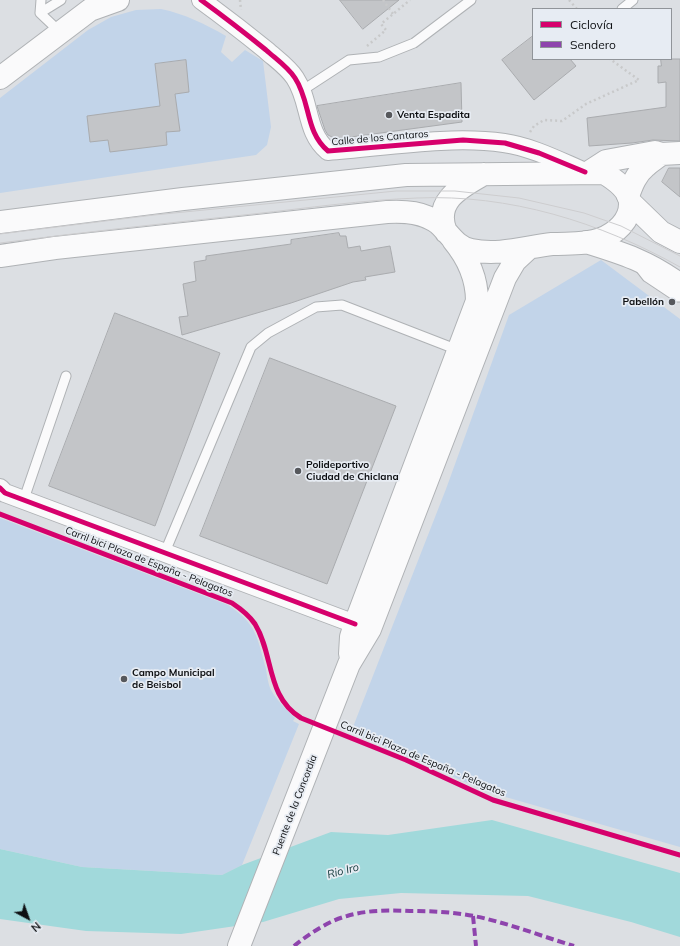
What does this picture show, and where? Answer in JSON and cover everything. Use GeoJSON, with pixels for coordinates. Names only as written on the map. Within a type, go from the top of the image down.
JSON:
{"type":"FeatureCollection","features":[{"type":"Feature","properties":{"kind":"main road"},"geometry":{"type":"LineString","coordinates":[[0,78],[93,5],[118,0]]}},
{"type":"Feature","properties":{"kind":"main road"},"geometry":{"type":"LineString","coordinates":[[587,172],[606,161],[655,152],[670,153]]}},
{"type":"Feature","properties":{"kind":"main road"},"geometry":{"type":"LineString","coordinates":[[486,173],[461,186],[450,196],[444,208],[442,219],[448,235],[470,250],[483,252],[529,248],[552,244],[586,242],[600,240],[621,226],[629,212],[629,199],[636,176],[645,166],[670,153]]}},
{"type":"Feature","properties":{"kind":"main road"},"geometry":{"type":"LineString","coordinates":[[0,222],[191,198],[406,174],[587,172],[604,173],[620,184],[629,199],[661,232],[680,242]]}},
{"type":"Feature","properties":{"kind":"main road"},"geometry":{"type":"LineString","coordinates":[[0,256],[55,248],[406,211],[431,218],[448,235],[459,248],[472,270],[477,290],[477,301],[355,624],[351,637],[349,664]]}},
{"type":"Feature","properties":{"kind":"main road"},"geometry":{"type":"LineString","coordinates":[[586,242],[630,256],[665,274],[680,285]]}},
{"type":"Feature","properties":{"kind":"main road"},"geometry":{"type":"LineString","coordinates":[[349,664],[370,629],[505,278],[515,261],[529,248]]}},
{"type":"Feature","properties":{"kind":"main road","name":"Puente de la Concordia"},"geometry":{"type":"LineString","coordinates":[[239,946],[308,774],[349,664]]}},
{"type":"Feature","properties":{"kind":"street","name":"Calle de los Cantaros"},"geometry":{"type":"LineString","coordinates":[[201,0],[245,32],[283,64],[294,76],[303,90],[313,133],[319,144],[328,151],[463,140],[505,143],[587,172]]}},
{"type":"Feature","properties":{"kind":"street"},"geometry":{"type":"LineString","coordinates":[[0,488],[5,493],[355,624]]}},
{"type":"Feature","properties":{"kind":"lane"},"geometry":{"type":"LineString","coordinates":[[40,13],[41,0]]}},
{"type":"Feature","properties":{"kind":"lane"},"geometry":{"type":"LineString","coordinates":[[40,13],[60,0]]}},
{"type":"Feature","properties":{"kind":"lane"},"geometry":{"type":"LineString","coordinates":[[303,90],[349,60],[379,57],[414,43],[471,0]]}},
{"type":"Feature","properties":{"kind":"lane"},"geometry":{"type":"LineString","coordinates":[[623,8],[633,0]]}},
{"type":"Feature","properties":{"kind":"lane"},"geometry":{"type":"LineString","coordinates":[[40,13],[60,32]]}},
{"type":"Feature","properties":{"kind":"lane"},"geometry":{"type":"LineString","coordinates":[[630,256],[647,277],[677,297],[680,297]]}},
{"type":"Feature","properties":{"kind":"lane"},"geometry":{"type":"LineString","coordinates":[[165,552],[250,347],[268,333],[316,307],[342,305],[459,351]]}},
{"type":"Feature","properties":{"kind":"lane"},"geometry":{"type":"LineString","coordinates":[[24,500],[66,376]]}},
{"type":"Feature","properties":{"kind":"path"},"geometry":{"type":"LineString","coordinates":[[383,0],[393,14]]}},
{"type":"Feature","properties":{"kind":"path"},"geometry":{"type":"LineString","coordinates":[[386,30],[381,24],[410,0]]}},
{"type":"Feature","properties":{"kind":"path"},"geometry":{"type":"LineString","coordinates":[[569,0],[576,8]]}},
{"type":"Feature","properties":{"kind":"path"},"geometry":{"type":"LineString","coordinates":[[534,126],[544,120],[562,120],[586,104],[638,80],[611,60]]}},
{"type":"Feature","properties":{"kind":"shaded area"},"geometry":{"type":"Polygon","coordinates":[[[161,9],[195,20],[226,36],[221,52],[232,62],[245,50],[263,61],[271,127],[267,145],[256,155],[0,193],[0,98],[88,30],[111,17],[136,10],[161,9]]]}},
{"type":"Feature","properties":{"kind":"shaded area"},"geometry":{"type":"Polygon","coordinates":[[[601,260],[680,319],[680,847],[488,792],[351,732],[446,489],[509,315],[601,260]]]}},
{"type":"Feature","properties":{"kind":"shaded area","name":"Campo Municipal de Beisbol"},"geometry":{"type":"Polygon","coordinates":[[[0,518],[228,605],[238,612],[250,625],[258,640],[271,690],[295,718],[293,721],[299,724],[242,865],[222,875],[82,867],[0,849],[0,518]]]}},
{"type":"Feature","properties":{"kind":"water","name":"Rio Iro"},"geometry":{"type":"Polygon","coordinates":[[[492,820],[680,873],[680,937],[631,922],[528,896],[401,893],[339,899],[263,922],[181,934],[86,931],[0,919],[0,849],[82,867],[222,875],[242,865],[331,832],[388,835],[492,820]]]}},
{"type":"Feature","properties":{"kind":"building"},"geometry":{"type":"Polygon","coordinates":[[[340,0],[399,0],[363,29],[340,0]]]}},
{"type":"Feature","properties":{"kind":"building"},"geometry":{"type":"Polygon","coordinates":[[[532,37],[532,60],[571,60],[576,66],[534,100],[502,60],[532,37]]]}},
{"type":"Feature","properties":{"kind":"building"},"geometry":{"type":"Polygon","coordinates":[[[680,59],[680,141],[653,140],[589,146],[587,118],[666,107],[666,82],[658,83],[658,66],[661,66],[661,60],[680,59]]]}},
{"type":"Feature","properties":{"kind":"building"},"geometry":{"type":"Polygon","coordinates":[[[186,60],[189,92],[175,94],[180,131],[166,132],[167,145],[110,152],[108,140],[90,142],[87,116],[160,106],[155,64],[186,60]]]}},
{"type":"Feature","properties":{"kind":"building","name":"Venta Espadita"},"geometry":{"type":"Polygon","coordinates":[[[461,83],[462,122],[336,139],[328,135],[325,130],[317,106],[461,83]]]}},
{"type":"Feature","properties":{"kind":"building"},"geometry":{"type":"Polygon","coordinates":[[[669,168],[680,168],[680,197],[662,182],[669,168]]]}},
{"type":"Feature","properties":{"kind":"building"},"geometry":{"type":"Polygon","coordinates":[[[339,233],[340,236],[346,236],[348,248],[360,246],[361,251],[390,246],[395,272],[365,277],[366,280],[353,282],[291,303],[182,335],[179,317],[188,316],[183,284],[196,281],[194,262],[206,260],[206,256],[291,244],[291,240],[339,233]]]}},
{"type":"Feature","properties":{"kind":"building"},"geometry":{"type":"Polygon","coordinates":[[[115,313],[220,353],[155,526],[49,486],[115,313]]]}},
{"type":"Feature","properties":{"kind":"building","name":"Polideportivo Ciudad de Chiclana"},"geometry":{"type":"Polygon","coordinates":[[[270,358],[396,406],[327,584],[200,536],[270,358]]]}},
{"type":"Feature","properties":{"kind":"tram line"},"geometry":{"type":"LineString","coordinates":[[0,234],[154,215],[396,191],[455,191],[519,198],[584,213],[621,226],[680,256]]}},
{"type":"Feature","properties":{"kind":"tram line"},"geometry":{"type":"LineString","coordinates":[[0,243],[355,202],[417,198],[451,198],[520,206],[553,214],[586,224],[618,237],[650,251],[680,267]]}},
{"type":"Feature","properties":{"kind":"marked path"},"geometry":{"type":"LineString","coordinates":[[294,946],[319,928],[340,918],[355,914],[378,911],[442,912],[474,916],[512,926],[574,946]]}},
{"type":"Feature","properties":{"kind":"marked path"},"geometry":{"type":"LineString","coordinates":[[473,916],[476,946]]}},
{"type":"Feature","properties":{"kind":"cycle path"},"geometry":{"type":"LineString","coordinates":[[201,0],[266,50],[292,74],[304,97],[315,135],[328,151],[463,140],[505,143],[539,153],[585,172]]}},
{"type":"Feature","properties":{"kind":"cycle path","name":"Carril bici Plaza de España - Pelagatos"},"geometry":{"type":"LineString","coordinates":[[0,488],[5,493],[355,624]]}},
{"type":"Feature","properties":{"kind":"cycle path","name":"Carril bici Plaza de España - Pelagatos"},"geometry":{"type":"LineString","coordinates":[[0,514],[232,603],[245,612],[255,624],[261,636],[276,687],[282,699],[290,709],[301,718],[406,760],[493,800],[680,855]]}},
{"type":"Feature","properties":{"kind":"place","name":"Venta Espadita"},"geometry":{"type":"Point","coordinates":[389,115]}},
{"type":"Feature","properties":{"kind":"place","name":"Pabellón"},"geometry":{"type":"Point","coordinates":[672,302]}},
{"type":"Feature","properties":{"kind":"place","name":"Polideportivo Ciudad de Chiclana"},"geometry":{"type":"Point","coordinates":[298,471]}},
{"type":"Feature","properties":{"kind":"place","name":"Campo Municipal de Beisbol"},"geometry":{"type":"Point","coordinates":[124,679]}}]}
